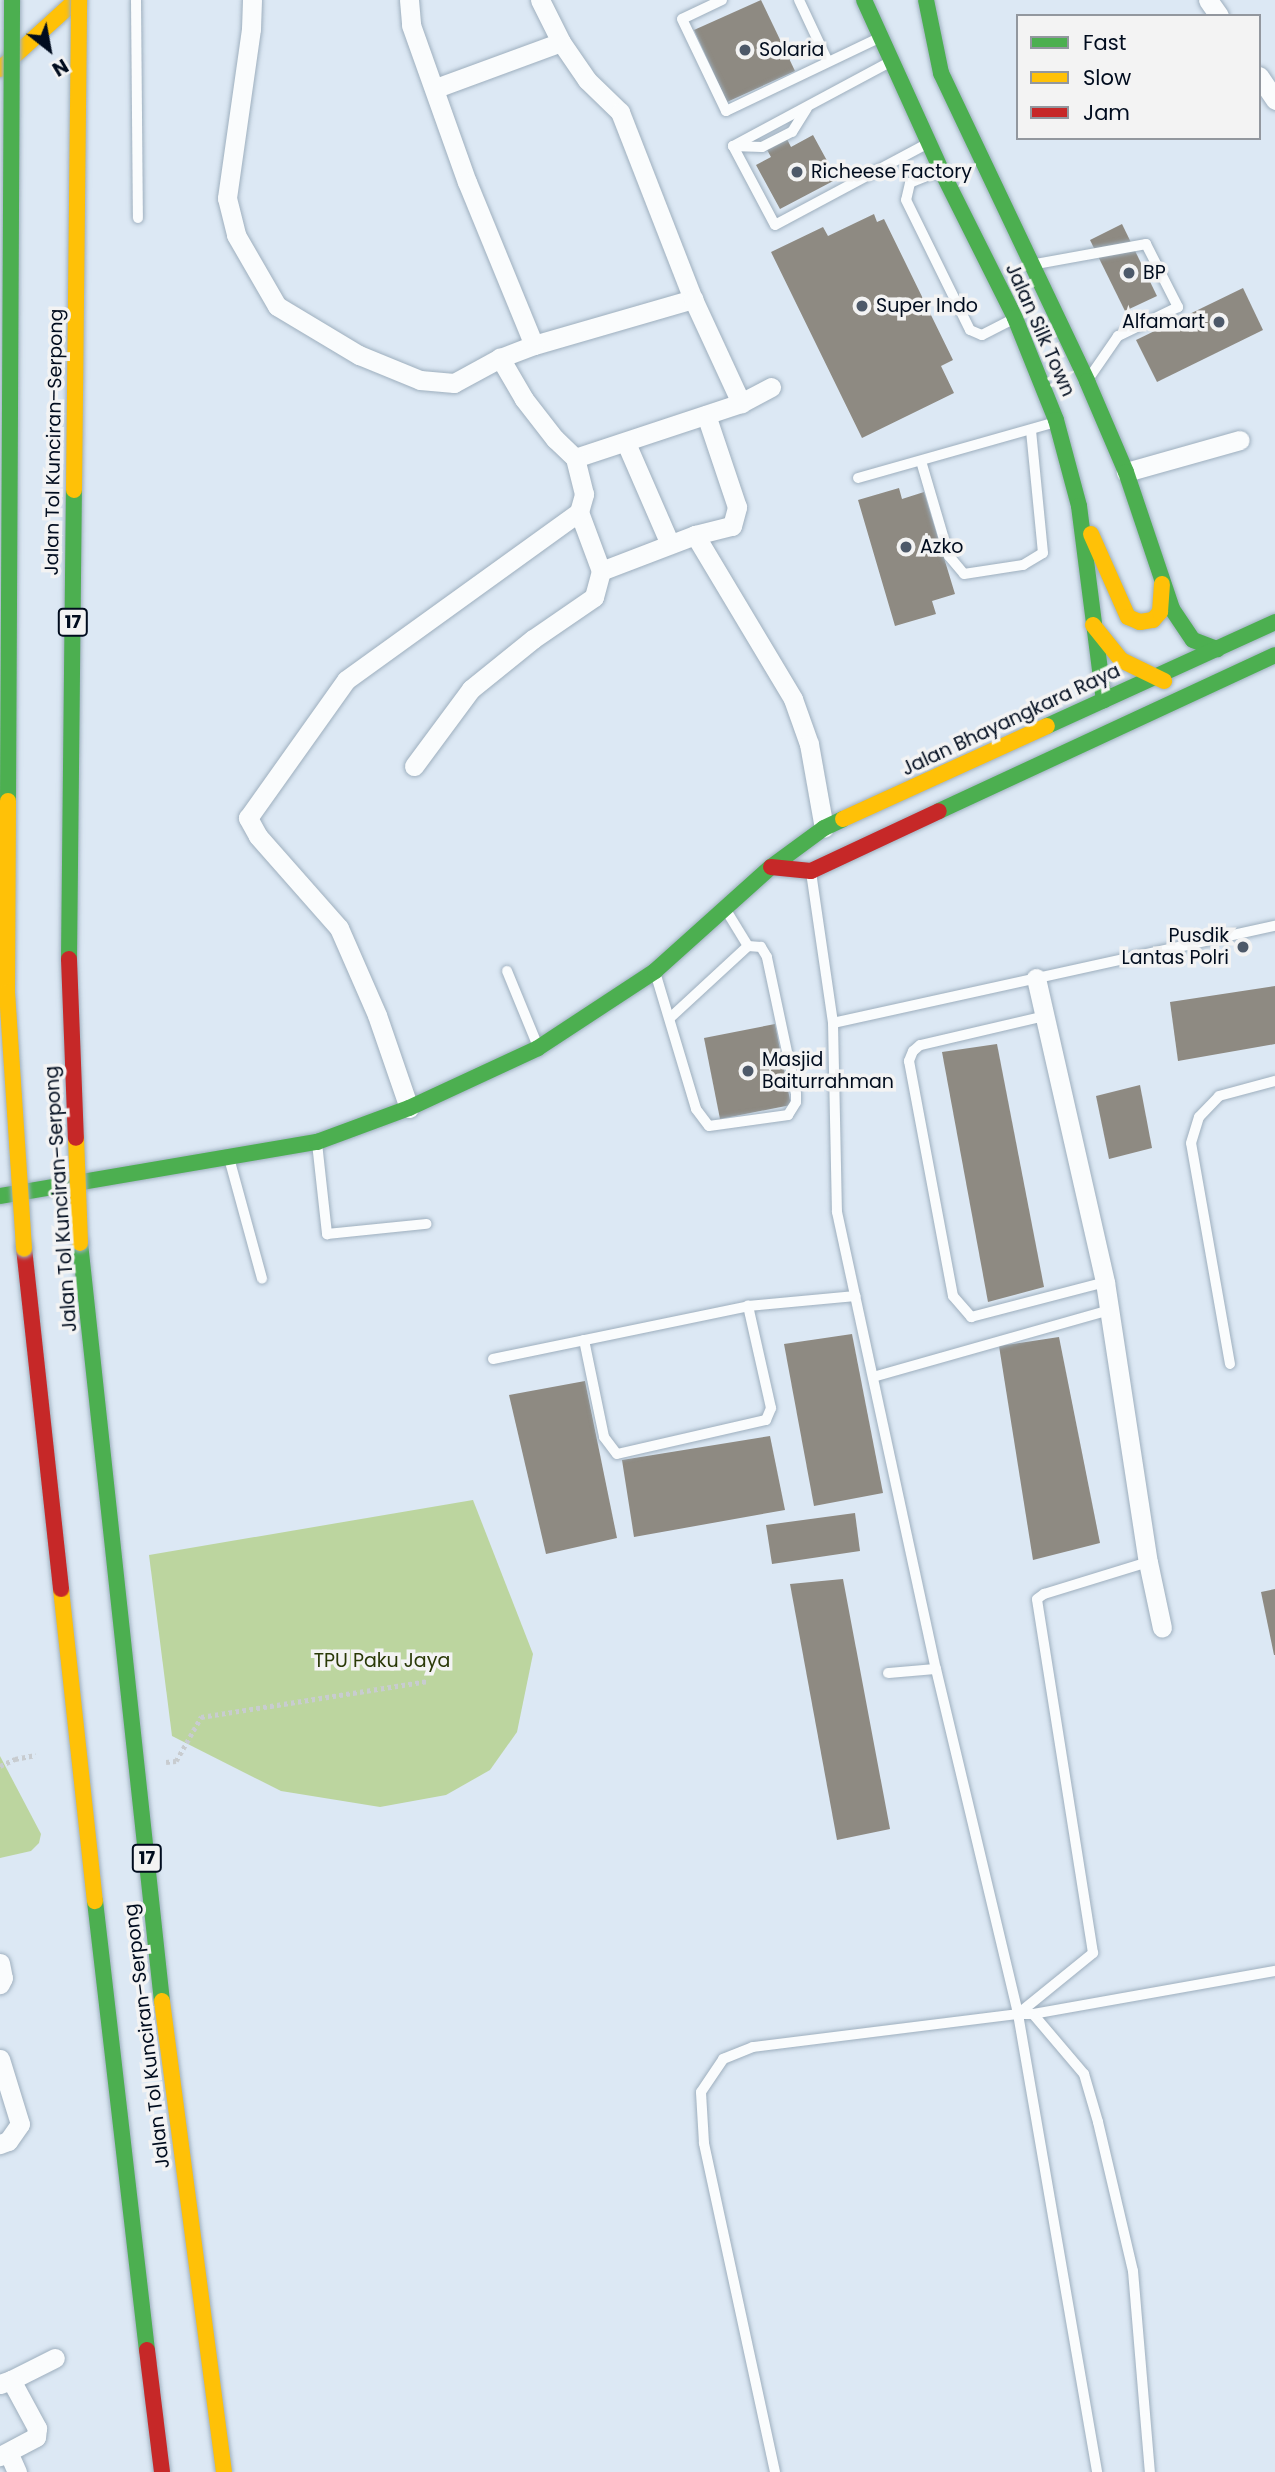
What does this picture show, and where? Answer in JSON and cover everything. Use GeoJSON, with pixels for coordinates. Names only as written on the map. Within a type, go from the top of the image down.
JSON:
{"type":"FeatureCollection","features":[{"type":"Feature","properties":{"kind":"main road","name":"Jalan Tol Kunciran–Serpong"},"geometry":{"type":"LineString","coordinates":[[12,0],[7,992],[24,1248],[108,2028],[162,2472]]}},
{"type":"Feature","properties":{"kind":"main road"},"geometry":{"type":"LineString","coordinates":[[0,16],[18,0]]}},
{"type":"Feature","properties":{"kind":"main road","name":"Jalan Tol Kunciran–Serpong"},"geometry":{"type":"LineString","coordinates":[[78,0],[69,981],[80,1243],[167,2044],[224,2472]]}},
{"type":"Feature","properties":{"kind":"main road"},"geometry":{"type":"LineString","coordinates":[[0,69],[78,0]]}},
{"type":"Feature","properties":{"kind":"main road","name":"Jalan Silk Town"},"geometry":{"type":"LineString","coordinates":[[864,0],[941,170],[1015,318],[1056,420],[1079,506],[1104,700]]}},
{"type":"Feature","properties":{"kind":"main road","name":"Jalan Silk Town"},"geometry":{"type":"LineString","coordinates":[[926,0],[941,73],[1087,381],[1126,472],[1172,609],[1193,640],[1217,649]]}},
{"type":"Feature","properties":{"kind":"main road"},"geometry":{"type":"LineString","coordinates":[[1079,506],[1128,617],[1140,622],[1153,620],[1160,612],[1163,581]]}},
{"type":"Feature","properties":{"kind":"main road","name":"Jalan Bhayangkara Raya"},"geometry":{"type":"LineString","coordinates":[[0,1196],[317,1142],[409,1108],[538,1048],[655,971],[771,867],[824,828],[1275,622]]}},
{"type":"Feature","properties":{"kind":"main road"},"geometry":{"type":"LineString","coordinates":[[1093,624],[1121,660],[1153,678],[1200,690]]}},
{"type":"Feature","properties":{"kind":"main road"},"geometry":{"type":"LineString","coordinates":[[771,867],[811,871],[1275,655]]}},
{"type":"Feature","properties":{"kind":"street"},"geometry":{"type":"LineString","coordinates":[[252,0],[251,29],[227,198],[236,235],[277,306],[359,355],[420,380],[454,383],[500,358],[534,345],[693,299]]}},
{"type":"Feature","properties":{"kind":"street"},"geometry":{"type":"LineString","coordinates":[[409,0],[411,25],[436,88],[467,182],[534,345]]}},
{"type":"Feature","properties":{"kind":"street"},"geometry":{"type":"LineString","coordinates":[[540,0],[561,42],[587,80],[620,112],[693,299],[741,403]]}},
{"type":"Feature","properties":{"kind":"street"},"geometry":{"type":"LineString","coordinates":[[436,88],[561,42]]}},
{"type":"Feature","properties":{"kind":"street"},"geometry":{"type":"LineString","coordinates":[[1261,79],[1275,100]]}},
{"type":"Feature","properties":{"kind":"street"},"geometry":{"type":"LineString","coordinates":[[414,766],[471,690],[533,639],[594,597],[601,571],[579,512],[584,494],[575,458],[555,439],[524,399],[500,358]]}},
{"type":"Feature","properties":{"kind":"street"},"geometry":{"type":"LineString","coordinates":[[575,458],[741,403],[771,387]]}},
{"type":"Feature","properties":{"kind":"street"},"geometry":{"type":"LineString","coordinates":[[601,571],[695,535],[732,526],[737,507],[706,415]]}},
{"type":"Feature","properties":{"kind":"street"},"geometry":{"type":"LineString","coordinates":[[1126,472],[1240,440]]}},
{"type":"Feature","properties":{"kind":"street"},"geometry":{"type":"LineString","coordinates":[[626,443],[670,544]]}},
{"type":"Feature","properties":{"kind":"street"},"geometry":{"type":"LineString","coordinates":[[409,1108],[377,1015],[339,928],[258,836],[248,818],[346,680],[579,512]]}},
{"type":"Feature","properties":{"kind":"street"},"geometry":{"type":"LineString","coordinates":[[695,535],[793,699],[808,744],[824,828]]}},
{"type":"Feature","properties":{"kind":"street"},"geometry":{"type":"LineString","coordinates":[[1036,978],[1105,1282],[1148,1562],[1162,1629]]}},
{"type":"Feature","properties":{"kind":"street"},"geometry":{"type":"LineString","coordinates":[[0,1963],[3,1978],[0,1984]]}},
{"type":"Feature","properties":{"kind":"street"},"geometry":{"type":"LineString","coordinates":[[0,2059],[20,2124],[8,2141],[0,2144]]}},
{"type":"Feature","properties":{"kind":"street"},"geometry":{"type":"LineString","coordinates":[[17,2472],[4,2455],[36,2437],[37,2428],[6,2382],[55,2358]]}},
{"type":"Feature","properties":{"kind":"lane"},"geometry":{"type":"LineString","coordinates":[[136,0],[138,219]]}},
{"type":"Feature","properties":{"kind":"lane"},"geometry":{"type":"LineString","coordinates":[[722,0],[682,19],[726,111],[881,37]]}},
{"type":"Feature","properties":{"kind":"lane"},"geometry":{"type":"LineString","coordinates":[[799,0],[828,62]]}},
{"type":"Feature","properties":{"kind":"lane"},"geometry":{"type":"LineString","coordinates":[[733,146],[892,61]]}},
{"type":"Feature","properties":{"kind":"lane"},"geometry":{"type":"LineString","coordinates":[[733,146],[762,147],[792,132],[809,105]]}},
{"type":"Feature","properties":{"kind":"lane"},"geometry":{"type":"LineString","coordinates":[[733,146],[775,225],[929,144]]}},
{"type":"Feature","properties":{"kind":"lane"},"geometry":{"type":"LineString","coordinates":[[941,170],[910,183],[906,200],[970,330],[982,335],[1015,318]]}},
{"type":"Feature","properties":{"kind":"lane"},"geometry":{"type":"LineString","coordinates":[[1032,265],[1146,244],[1178,307],[1118,336],[1087,381]]}},
{"type":"Feature","properties":{"kind":"lane"},"geometry":{"type":"LineString","coordinates":[[858,478],[1049,426],[1056,420]]}},
{"type":"Feature","properties":{"kind":"lane"},"geometry":{"type":"LineString","coordinates":[[921,461],[949,556],[964,575],[1023,565],[1043,553],[1031,431]]}},
{"type":"Feature","properties":{"kind":"lane"},"geometry":{"type":"LineString","coordinates":[[811,871],[834,1023],[837,1212],[936,1669],[1018,2014],[1097,2472]]}},
{"type":"Feature","properties":{"kind":"lane"},"geometry":{"type":"LineString","coordinates":[[724,908],[748,946]]}},
{"type":"Feature","properties":{"kind":"lane"},"geometry":{"type":"LineString","coordinates":[[834,1023],[1275,926]]}},
{"type":"Feature","properties":{"kind":"lane"},"geometry":{"type":"LineString","coordinates":[[655,971],[696,1109],[709,1126],[788,1115],[796,1102],[796,1094],[767,957],[761,947],[748,946],[670,1018]]}},
{"type":"Feature","properties":{"kind":"lane"},"geometry":{"type":"LineString","coordinates":[[507,971],[538,1048]]}},
{"type":"Feature","properties":{"kind":"lane"},"geometry":{"type":"LineString","coordinates":[[1045,1016],[920,1045],[913,1051],[909,1061],[953,1296],[971,1317],[1105,1282]]}},
{"type":"Feature","properties":{"kind":"lane"},"geometry":{"type":"LineString","coordinates":[[1230,1364],[1191,1143],[1199,1117],[1219,1096],[1275,1081]]}},
{"type":"Feature","properties":{"kind":"lane"},"geometry":{"type":"LineString","coordinates":[[317,1142],[327,1234],[426,1224]]}},
{"type":"Feature","properties":{"kind":"lane"},"geometry":{"type":"LineString","coordinates":[[229,1158],[262,1279]]}},
{"type":"Feature","properties":{"kind":"lane"},"geometry":{"type":"LineString","coordinates":[[493,1359],[748,1306],[856,1296]]}},
{"type":"Feature","properties":{"kind":"lane"},"geometry":{"type":"LineString","coordinates":[[584,1340],[604,1437],[617,1454],[766,1420],[771,1408],[748,1306]]}},
{"type":"Feature","properties":{"kind":"lane"},"geometry":{"type":"LineString","coordinates":[[873,1377],[1110,1310]]}},
{"type":"Feature","properties":{"kind":"lane"},"geometry":{"type":"LineString","coordinates":[[1018,2014],[1092,1955],[1094,1949],[1037,1599],[1044,1594],[1148,1562]]}},
{"type":"Feature","properties":{"kind":"lane"},"geometry":{"type":"LineString","coordinates":[[888,1673],[936,1669]]}},
{"type":"Feature","properties":{"kind":"lane"},"geometry":{"type":"LineString","coordinates":[[775,2472],[704,2143],[701,2091],[723,2059],[753,2047],[1033,2014],[1275,1971]]}},
{"type":"Feature","properties":{"kind":"lane"},"geometry":{"type":"LineString","coordinates":[[1033,2014],[1084,2074],[1098,2122],[1133,2270],[1150,2472]]}},
{"type":"Feature","properties":{"kind":"path"},"geometry":{"type":"LineString","coordinates":[[166,1762],[176,1761],[201,1717],[428,1681]]}},
{"type":"Feature","properties":{"kind":"path"},"geometry":{"type":"LineString","coordinates":[[0,1766],[15,1759],[36,1755]]}},
{"type":"Feature","properties":{"kind":"green space","name":"TPU Paku Jaya"},"geometry":{"type":"Polygon","coordinates":[[[473,1500],[533,1654],[517,1732],[490,1770],[446,1795],[380,1807],[281,1791],[172,1736],[149,1555],[473,1500]]]}},
{"type":"Feature","properties":{"kind":"green space"},"geometry":{"type":"Polygon","coordinates":[[[0,1756],[41,1834],[39,1843],[31,1851],[0,1858],[0,1756]]]}},
{"type":"Feature","properties":{"kind":"building","name":"Solaria"},"geometry":{"type":"Polygon","coordinates":[[[761,0],[795,71],[727,102],[694,30],[761,0]]]}},
{"type":"Feature","properties":{"kind":"building","name":"Richeese Factory"},"geometry":{"type":"Polygon","coordinates":[[[813,135],[837,179],[780,209],[756,165],[771,157],[766,148],[786,137],[791,147],[813,135]]]}},
{"type":"Feature","properties":{"kind":"building","name":"Super Indo"},"geometry":{"type":"Polygon","coordinates":[[[874,214],[877,222],[884,219],[953,360],[941,366],[954,393],[862,438],[771,252],[823,227],[828,236],[874,214]]]}},
{"type":"Feature","properties":{"kind":"building"},"geometry":{"type":"Polygon","coordinates":[[[1122,224],[1157,296],[1125,311],[1090,240],[1122,224]]]}},
{"type":"Feature","properties":{"kind":"building"},"geometry":{"type":"Polygon","coordinates":[[[1243,288],[1263,330],[1157,382],[1136,340],[1243,288]]]}},
{"type":"Feature","properties":{"kind":"building","name":"Azko"},"geometry":{"type":"Polygon","coordinates":[[[899,488],[902,499],[924,492],[955,594],[932,601],[936,614],[895,626],[858,500],[899,488]]]}},
{"type":"Feature","properties":{"kind":"building"},"geometry":{"type":"Polygon","coordinates":[[[1275,986],[1275,1044],[1178,1061],[1170,1002],[1275,986]]]}},
{"type":"Feature","properties":{"kind":"building","name":"Masjid Baiturrahman"},"geometry":{"type":"Polygon","coordinates":[[[775,1024],[791,1105],[720,1119],[704,1038],[775,1024]]]}},
{"type":"Feature","properties":{"kind":"building"},"geometry":{"type":"Polygon","coordinates":[[[997,1044],[1044,1287],[988,1302],[942,1052],[997,1044]]]}},
{"type":"Feature","properties":{"kind":"building"},"geometry":{"type":"Polygon","coordinates":[[[1140,1085],[1152,1148],[1109,1159],[1096,1096],[1140,1085]]]}},
{"type":"Feature","properties":{"kind":"building"},"geometry":{"type":"Polygon","coordinates":[[[852,1334],[883,1493],[814,1506],[784,1344],[852,1334]]]}},
{"type":"Feature","properties":{"kind":"building"},"geometry":{"type":"Polygon","coordinates":[[[1059,1337],[1100,1543],[1033,1560],[999,1346],[1059,1337]]]}},
{"type":"Feature","properties":{"kind":"building"},"geometry":{"type":"Polygon","coordinates":[[[585,1381],[617,1538],[546,1554],[509,1395],[585,1381]]]}},
{"type":"Feature","properties":{"kind":"building"},"geometry":{"type":"Polygon","coordinates":[[[770,1436],[785,1510],[634,1537],[622,1460],[770,1436]]]}},
{"type":"Feature","properties":{"kind":"building"},"geometry":{"type":"Polygon","coordinates":[[[855,1513],[860,1551],[772,1564],[766,1525],[855,1513]]]}},
{"type":"Feature","properties":{"kind":"building"},"geometry":{"type":"Polygon","coordinates":[[[843,1579],[890,1829],[837,1840],[790,1584],[843,1579]]]}},
{"type":"Feature","properties":{"kind":"building"},"geometry":{"type":"Polygon","coordinates":[[[1275,1589],[1275,1655],[1274,1655],[1261,1592],[1275,1589]]]}},
{"type":"Feature","properties":{"kind":"traffic: fast"},"geometry":{"type":"LineString","coordinates":[[8,801],[12,0]]}},
{"type":"Feature","properties":{"kind":"traffic: fast"},"geometry":{"type":"LineString","coordinates":[[864,0],[941,170],[1015,318],[1056,420],[1079,506],[1104,700]]}},
{"type":"Feature","properties":{"kind":"traffic: fast"},"geometry":{"type":"LineString","coordinates":[[926,0],[941,73],[1087,381],[1126,472],[1172,609],[1193,640],[1217,649]]}},
{"type":"Feature","properties":{"kind":"traffic: fast"},"geometry":{"type":"LineString","coordinates":[[69,959],[74,490]]}},
{"type":"Feature","properties":{"kind":"traffic: fast"},"geometry":{"type":"LineString","coordinates":[[1047,726],[1275,622]]}},
{"type":"Feature","properties":{"kind":"traffic: fast"},"geometry":{"type":"LineString","coordinates":[[939,811],[1275,655]]}},
{"type":"Feature","properties":{"kind":"traffic: fast"},"geometry":{"type":"LineString","coordinates":[[0,1196],[317,1142],[409,1108],[538,1048],[655,971],[771,867],[824,828],[843,819]]}},
{"type":"Feature","properties":{"kind":"traffic: fast"},"geometry":{"type":"LineString","coordinates":[[80,1243],[162,2001]]}},
{"type":"Feature","properties":{"kind":"traffic: fast"},"geometry":{"type":"LineString","coordinates":[[95,1901],[147,2350]]}},
{"type":"Feature","properties":{"kind":"traffic: slow"},"geometry":{"type":"LineString","coordinates":[[0,69],[76,0]]}},
{"type":"Feature","properties":{"kind":"traffic: slow"},"geometry":{"type":"LineString","coordinates":[[74,490],[79,0]]}},
{"type":"Feature","properties":{"kind":"traffic: slow"},"geometry":{"type":"LineString","coordinates":[[1091,534],[1128,617],[1140,622],[1153,620],[1160,612],[1162,584]]}},
{"type":"Feature","properties":{"kind":"traffic: slow"},"geometry":{"type":"LineString","coordinates":[[1093,625],[1121,660],[1164,681]]}},
{"type":"Feature","properties":{"kind":"traffic: slow"},"geometry":{"type":"LineString","coordinates":[[843,819],[1047,726]]}},
{"type":"Feature","properties":{"kind":"traffic: slow"},"geometry":{"type":"LineString","coordinates":[[8,801],[7,992],[24,1248]]}},
{"type":"Feature","properties":{"kind":"traffic: slow"},"geometry":{"type":"LineString","coordinates":[[76,1138],[80,1243]]}},
{"type":"Feature","properties":{"kind":"traffic: slow"},"geometry":{"type":"LineString","coordinates":[[61,1589],[95,1901]]}},
{"type":"Feature","properties":{"kind":"traffic: slow"},"geometry":{"type":"LineString","coordinates":[[162,2001],[224,2472]]}},
{"type":"Feature","properties":{"kind":"traffic: jam"},"geometry":{"type":"LineString","coordinates":[[771,867],[811,871],[939,811]]}},
{"type":"Feature","properties":{"kind":"traffic: jam"},"geometry":{"type":"LineString","coordinates":[[69,959],[76,1138]]}},
{"type":"Feature","properties":{"kind":"traffic: jam"},"geometry":{"type":"LineString","coordinates":[[24,1248],[61,1589]]}},
{"type":"Feature","properties":{"kind":"traffic: jam"},"geometry":{"type":"LineString","coordinates":[[147,2350],[162,2472]]}},
{"type":"Feature","properties":{"kind":"place","name":"Solaria"},"geometry":{"type":"Point","coordinates":[745,50]}},
{"type":"Feature","properties":{"kind":"place","name":"Richeese Factory"},"geometry":{"type":"Point","coordinates":[797,172]}},
{"type":"Feature","properties":{"kind":"place","name":"BP"},"geometry":{"type":"Point","coordinates":[1129,273]}},
{"type":"Feature","properties":{"kind":"place","name":"Super Indo"},"geometry":{"type":"Point","coordinates":[862,306]}},
{"type":"Feature","properties":{"kind":"place","name":"Alfamart"},"geometry":{"type":"Point","coordinates":[1219,322]}},
{"type":"Feature","properties":{"kind":"place","name":"Azko"},"geometry":{"type":"Point","coordinates":[906,547]}},
{"type":"Feature","properties":{"kind":"place","name":"Pusdik Lantas Polri"},"geometry":{"type":"Point","coordinates":[1243,947]}},
{"type":"Feature","properties":{"kind":"place","name":"Masjid Baiturrahman"},"geometry":{"type":"Point","coordinates":[748,1071]}}]}
